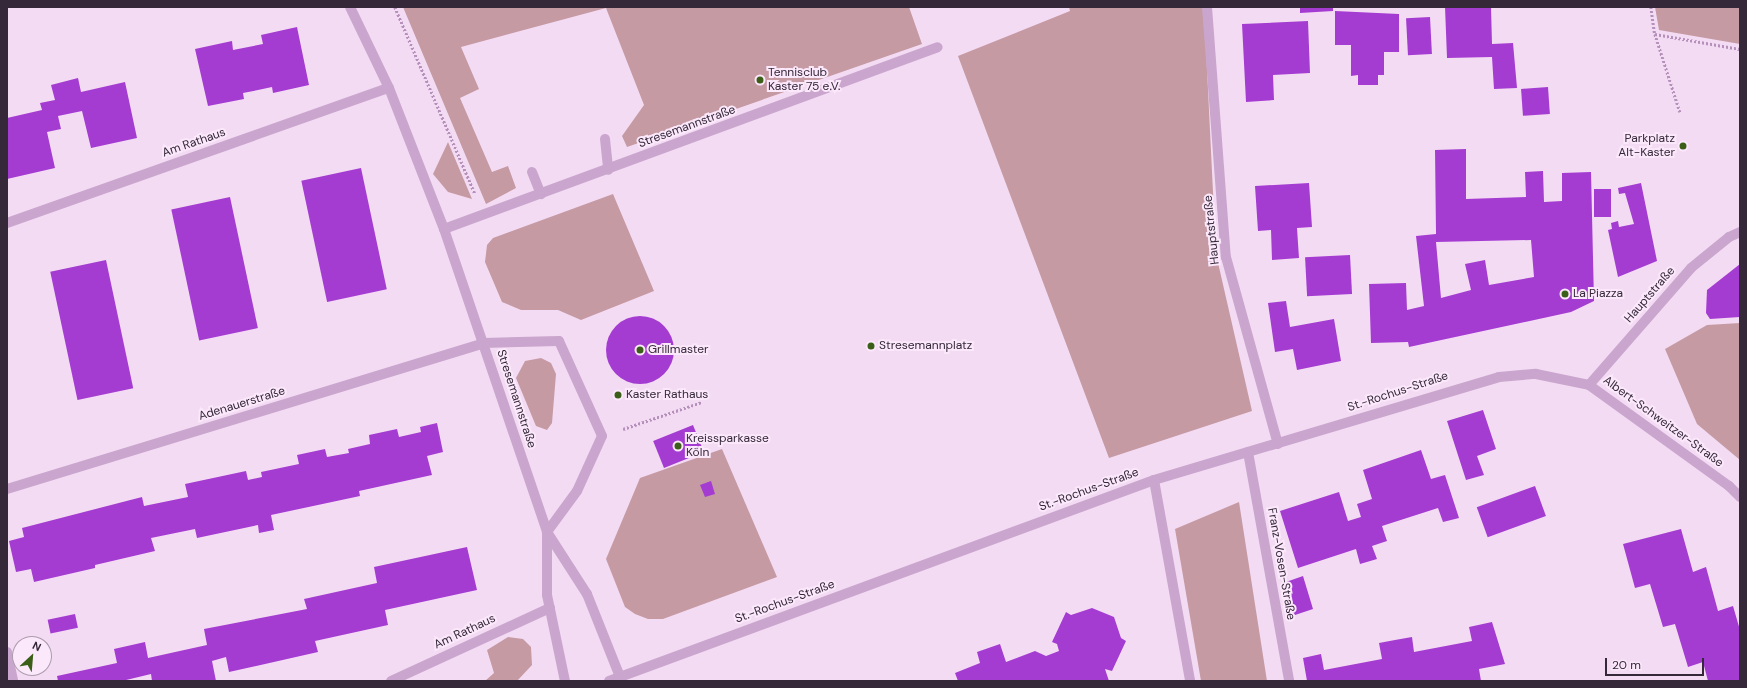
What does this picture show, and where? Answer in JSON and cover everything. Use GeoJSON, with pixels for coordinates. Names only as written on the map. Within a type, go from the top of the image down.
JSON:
{"type":"FeatureCollection","features":[{"type":"Feature","properties":{"kind":"street","name":"Stresemannstraße"},"geometry":{"type":"LineString","coordinates":[[350,7],[389,88],[444,229],[547,532],[587,594],[620,677]]}},
{"type":"Feature","properties":{"kind":"street","name":"Hauptstraße"},"geometry":{"type":"LineString","coordinates":[[1207,7],[1226,257],[1278,444]]}},
{"type":"Feature","properties":{"kind":"street","name":"Stresemannstraße"},"geometry":{"type":"LineString","coordinates":[[444,229],[608,170],[938,47]]}},
{"type":"Feature","properties":{"kind":"street","name":"Am Rathaus"},"geometry":{"type":"LineString","coordinates":[[7,223],[389,88]]}},
{"type":"Feature","properties":{"kind":"street"},"geometry":{"type":"LineString","coordinates":[[605,138],[608,170]]}},
{"type":"Feature","properties":{"kind":"street"},"geometry":{"type":"LineString","coordinates":[[532,172],[541,194]]}},
{"type":"Feature","properties":{"kind":"street","name":"Hauptstraße"},"geometry":{"type":"LineString","coordinates":[[1589,385],[1691,268],[1729,237],[1740,232]]}},
{"type":"Feature","properties":{"kind":"street","name":"Adenauerstraße"},"geometry":{"type":"LineString","coordinates":[[7,489],[484,344],[559,341],[602,436]]}},
{"type":"Feature","properties":{"kind":"street","name":"St.-Rochus-Straße"},"geometry":{"type":"LineString","coordinates":[[609,681],[1154,480],[1278,444],[1460,387],[1499,377],[1536,374],[1589,385]]}},
{"type":"Feature","properties":{"kind":"street","name":"Albert-Schweitzer-Straße"},"geometry":{"type":"LineString","coordinates":[[1589,385],[1729,486],[1740,497]]}},
{"type":"Feature","properties":{"kind":"street"},"geometry":{"type":"LineString","coordinates":[[547,532],[577,491],[602,436]]}},
{"type":"Feature","properties":{"kind":"street","name":"Franz-Vosen-Straße"},"geometry":{"type":"LineString","coordinates":[[1248,452],[1289,681]]}},
{"type":"Feature","properties":{"kind":"street"},"geometry":{"type":"LineString","coordinates":[[1154,480],[1190,681]]}},
{"type":"Feature","properties":{"kind":"street","name":"Stresemannstraße"},"geometry":{"type":"LineString","coordinates":[[547,532],[550,608],[565,681]]}},
{"type":"Feature","properties":{"kind":"street","name":"Am Rathaus"},"geometry":{"type":"LineString","coordinates":[[391,681],[550,608]]}},
{"type":"Feature","properties":{"kind":"street"},"geometry":{"type":"LineString","coordinates":[[7,652],[13,681]]}},
{"type":"Feature","properties":{"kind":"path"},"geometry":{"type":"LineString","coordinates":[[395,7],[484,214]]}},
{"type":"Feature","properties":{"kind":"path"},"geometry":{"type":"LineString","coordinates":[[1651,7],[1655,34],[1680,112]]}},
{"type":"Feature","properties":{"kind":"path"},"geometry":{"type":"LineString","coordinates":[[1655,34],[1740,49]]}},
{"type":"Feature","properties":{"kind":"path"},"geometry":{"type":"LineString","coordinates":[[602,436],[702,402]]}},
{"type":"Feature","properties":{"kind":"shaded area"},"geometry":{"type":"Polygon","coordinates":[[[403,7],[909,7],[922,44],[627,147],[622,136],[644,105],[606,8],[461,47],[479,89],[460,98],[492,172],[508,166],[516,188],[486,204],[403,7]]]}},
{"type":"Feature","properties":{"kind":"shaded area"},"geometry":{"type":"Polygon","coordinates":[[[1069,7],[1204,7],[1216,254],[1252,411],[1109,458],[958,56],[1070,11],[1069,7]]]}},
{"type":"Feature","properties":{"kind":"shaded area"},"geometry":{"type":"Polygon","coordinates":[[[1655,7],[1740,7],[1740,44],[1659,30],[1655,7]]]}},
{"type":"Feature","properties":{"kind":"shaded area"},"geometry":{"type":"Polygon","coordinates":[[[448,142],[472,199],[448,192],[433,174],[448,142]]]}},
{"type":"Feature","properties":{"kind":"shaded area"},"geometry":{"type":"Polygon","coordinates":[[[613,194],[654,291],[581,320],[558,310],[521,310],[502,302],[485,262],[487,245],[493,238],[613,194]]]}},
{"type":"Feature","properties":{"kind":"shaded area"},"geometry":{"type":"Polygon","coordinates":[[[1740,323],[1740,460],[1697,424],[1665,349],[1707,325],[1740,323]]]}},
{"type":"Feature","properties":{"kind":"shaded area"},"geometry":{"type":"Polygon","coordinates":[[[541,358],[551,363],[556,374],[552,423],[547,430],[536,426],[516,378],[525,361],[541,358]]]}},
{"type":"Feature","properties":{"kind":"shaded area"},"geometry":{"type":"Polygon","coordinates":[[[722,449],[777,577],[663,619],[648,619],[635,614],[625,607],[606,559],[640,478],[722,449]]]}},
{"type":"Feature","properties":{"kind":"shaded area"},"geometry":{"type":"Polygon","coordinates":[[[1239,502],[1267,681],[1201,681],[1175,529],[1239,502]]]}},
{"type":"Feature","properties":{"kind":"shaded area"},"geometry":{"type":"Polygon","coordinates":[[[508,637],[523,639],[531,647],[532,665],[517,681],[485,681],[494,673],[487,650],[508,637]]]}},
{"type":"Feature","properties":{"kind":"building"},"geometry":{"type":"Polygon","coordinates":[[[1300,7],[1333,7],[1333,11],[1300,13],[1300,7]]]}},
{"type":"Feature","properties":{"kind":"building"},"geometry":{"type":"Polygon","coordinates":[[[1445,7],[1491,7],[1492,44],[1513,43],[1517,88],[1494,89],[1492,57],[1447,58],[1445,7]]]}},
{"type":"Feature","properties":{"kind":"building"},"geometry":{"type":"Polygon","coordinates":[[[1335,11],[1399,14],[1399,52],[1384,52],[1384,75],[1378,75],[1378,85],[1358,85],[1358,75],[1351,76],[1351,45],[1335,45],[1335,11]]]}},
{"type":"Feature","properties":{"kind":"building"},"geometry":{"type":"Polygon","coordinates":[[[1430,17],[1432,54],[1408,55],[1406,18],[1430,17]]]}},
{"type":"Feature","properties":{"kind":"building"},"geometry":{"type":"Polygon","coordinates":[[[1308,21],[1310,73],[1273,75],[1274,100],[1246,102],[1242,24],[1308,21]]]}},
{"type":"Feature","properties":{"kind":"building"},"geometry":{"type":"Polygon","coordinates":[[[297,27],[309,85],[273,93],[272,87],[243,93],[244,99],[208,106],[195,49],[232,41],[233,50],[263,44],[261,35],[297,27]]]}},
{"type":"Feature","properties":{"kind":"building"},"geometry":{"type":"Polygon","coordinates":[[[78,78],[81,92],[125,82],[137,138],[91,148],[82,111],[58,116],[61,129],[47,132],[55,168],[7,179],[7,118],[42,110],[40,103],[55,100],[51,85],[78,78]]]}},
{"type":"Feature","properties":{"kind":"building"},"geometry":{"type":"Polygon","coordinates":[[[1548,87],[1550,114],[1523,116],[1521,89],[1548,87]]]}},
{"type":"Feature","properties":{"kind":"building"},"geometry":{"type":"Polygon","coordinates":[[[1466,149],[1466,199],[1526,197],[1525,172],[1543,171],[1544,202],[1562,201],[1562,173],[1591,172],[1594,301],[1571,312],[1409,347],[1408,342],[1371,343],[1369,284],[1406,283],[1407,310],[1424,306],[1416,236],[1436,234],[1435,150],[1466,149]],[[1531,240],[1436,242],[1441,298],[1471,290],[1465,264],[1485,260],[1489,285],[1534,277],[1531,240]]]}},
{"type":"Feature","properties":{"kind":"building"},"geometry":{"type":"Polygon","coordinates":[[[361,168],[387,289],[327,302],[301,181],[361,168]]]}},
{"type":"Feature","properties":{"kind":"building"},"geometry":{"type":"Polygon","coordinates":[[[1309,183],[1312,227],[1297,228],[1299,258],[1272,260],[1271,230],[1258,231],[1255,186],[1309,183]]]}},
{"type":"Feature","properties":{"kind":"building"},"geometry":{"type":"Polygon","coordinates":[[[1641,183],[1657,261],[1618,277],[1608,230],[1612,229],[1611,223],[1618,221],[1619,227],[1634,224],[1625,193],[1619,194],[1618,188],[1641,183]]]}},
{"type":"Feature","properties":{"kind":"building"},"geometry":{"type":"Polygon","coordinates":[[[1594,189],[1611,189],[1611,217],[1594,217],[1594,189]]]}},
{"type":"Feature","properties":{"kind":"building"},"geometry":{"type":"Polygon","coordinates":[[[230,197],[258,328],[199,341],[171,209],[230,197]]]}},
{"type":"Feature","properties":{"kind":"building"},"geometry":{"type":"Polygon","coordinates":[[[1350,255],[1352,294],[1307,296],[1305,257],[1350,255]]]}},
{"type":"Feature","properties":{"kind":"building"},"geometry":{"type":"Polygon","coordinates":[[[106,260],[133,388],[77,400],[50,272],[106,260]]]}},
{"type":"Feature","properties":{"kind":"building"},"geometry":{"type":"Polygon","coordinates":[[[1740,264],[1740,317],[1710,319],[1706,313],[1707,290],[1740,264]]]}},
{"type":"Feature","properties":{"kind":"building"},"geometry":{"type":"Polygon","coordinates":[[[1286,301],[1290,327],[1334,319],[1341,361],[1297,370],[1293,349],[1275,352],[1268,303],[1286,301]]]}},
{"type":"Feature","properties":{"kind":"building","name":"Grillmaster"},"geometry":{"type":"Polygon","coordinates":[[[633,316],[647,316],[659,322],[668,331],[674,343],[672,363],[664,374],[653,382],[647,384],[633,384],[627,382],[616,374],[608,363],[606,357],[606,343],[608,337],[616,326],[627,318],[633,316]]]}},
{"type":"Feature","properties":{"kind":"building"},"geometry":{"type":"Polygon","coordinates":[[[1483,410],[1496,449],[1477,456],[1484,475],[1466,480],[1447,421],[1483,410]]]}},
{"type":"Feature","properties":{"kind":"building"},"geometry":{"type":"Polygon","coordinates":[[[437,423],[443,452],[427,456],[432,475],[359,491],[360,496],[271,515],[274,530],[259,533],[258,525],[197,538],[195,529],[151,538],[155,551],[95,565],[95,568],[34,582],[31,569],[16,572],[9,541],[24,537],[22,528],[142,497],[144,506],[188,497],[185,484],[246,471],[248,480],[262,477],[261,472],[299,464],[297,455],[325,449],[327,457],[349,453],[348,449],[370,444],[369,435],[397,429],[399,437],[421,432],[420,427],[437,423]]]}},
{"type":"Feature","properties":{"kind":"building","name":"Kreissparkasse Köln"},"geometry":{"type":"Polygon","coordinates":[[[693,425],[704,452],[664,468],[653,441],[693,425]]]}},
{"type":"Feature","properties":{"kind":"building"},"geometry":{"type":"Polygon","coordinates":[[[1421,450],[1431,479],[1445,475],[1459,518],[1443,522],[1438,508],[1382,526],[1387,541],[1372,546],[1377,559],[1360,564],[1356,549],[1298,568],[1280,511],[1339,492],[1348,521],[1361,517],[1357,504],[1372,499],[1363,470],[1421,450]]]}},
{"type":"Feature","properties":{"kind":"building"},"geometry":{"type":"Polygon","coordinates":[[[711,481],[715,494],[705,497],[700,485],[711,481]]]}},
{"type":"Feature","properties":{"kind":"building"},"geometry":{"type":"Polygon","coordinates":[[[1535,486],[1546,516],[1488,537],[1477,507],[1535,486]]]}},
{"type":"Feature","properties":{"kind":"building"},"geometry":{"type":"Polygon","coordinates":[[[1681,529],[1693,572],[1706,567],[1718,611],[1733,606],[1740,630],[1740,681],[1708,681],[1703,662],[1688,667],[1675,624],[1663,627],[1650,584],[1635,588],[1623,544],[1681,529]]]}},
{"type":"Feature","properties":{"kind":"building"},"geometry":{"type":"Polygon","coordinates":[[[467,547],[477,590],[385,610],[388,625],[315,641],[318,652],[229,672],[226,657],[212,661],[216,681],[152,681],[151,674],[122,681],[58,681],[57,676],[117,663],[114,649],[145,642],[148,658],[207,645],[204,629],[307,609],[304,599],[377,583],[374,567],[467,547]]]}},
{"type":"Feature","properties":{"kind":"building"},"geometry":{"type":"Polygon","coordinates":[[[1303,576],[1313,609],[1292,616],[1286,582],[1303,576]]]}},
{"type":"Feature","properties":{"kind":"building"},"geometry":{"type":"Polygon","coordinates":[[[1092,608],[1114,617],[1121,638],[1126,641],[1112,671],[1105,669],[1109,681],[958,681],[955,673],[980,663],[977,652],[1000,644],[1006,662],[1035,651],[1046,656],[1059,651],[1057,644],[1052,642],[1066,612],[1071,615],[1092,608]]]}},
{"type":"Feature","properties":{"kind":"building"},"geometry":{"type":"Polygon","coordinates":[[[75,614],[78,628],[51,634],[48,620],[75,614]]]}},
{"type":"Feature","properties":{"kind":"building"},"geometry":{"type":"Polygon","coordinates":[[[1492,622],[1505,664],[1479,669],[1481,681],[1307,681],[1303,658],[1321,654],[1324,670],[1382,659],[1379,643],[1412,637],[1414,652],[1472,641],[1469,627],[1492,622]]]}},
{"type":"Feature","properties":{"kind":"place","name":"Tennisclub Kaster 75 e.V."},"geometry":{"type":"Point","coordinates":[760,80]}},
{"type":"Feature","properties":{"kind":"place","name":"Parkplatz Alt-Kaster"},"geometry":{"type":"Point","coordinates":[1683,146]}},
{"type":"Feature","properties":{"kind":"place","name":"La Piazza"},"geometry":{"type":"Point","coordinates":[1565,294]}},
{"type":"Feature","properties":{"kind":"place","name":"Stresemannplatz"},"geometry":{"type":"Point","coordinates":[871,346]}},
{"type":"Feature","properties":{"kind":"place","name":"Grillmaster"},"geometry":{"type":"Point","coordinates":[640,350]}},
{"type":"Feature","properties":{"kind":"place","name":"Kaster Rathaus"},"geometry":{"type":"Point","coordinates":[618,395]}},
{"type":"Feature","properties":{"kind":"place","name":"Kreissparkasse Köln"},"geometry":{"type":"Point","coordinates":[678,446]}}]}
